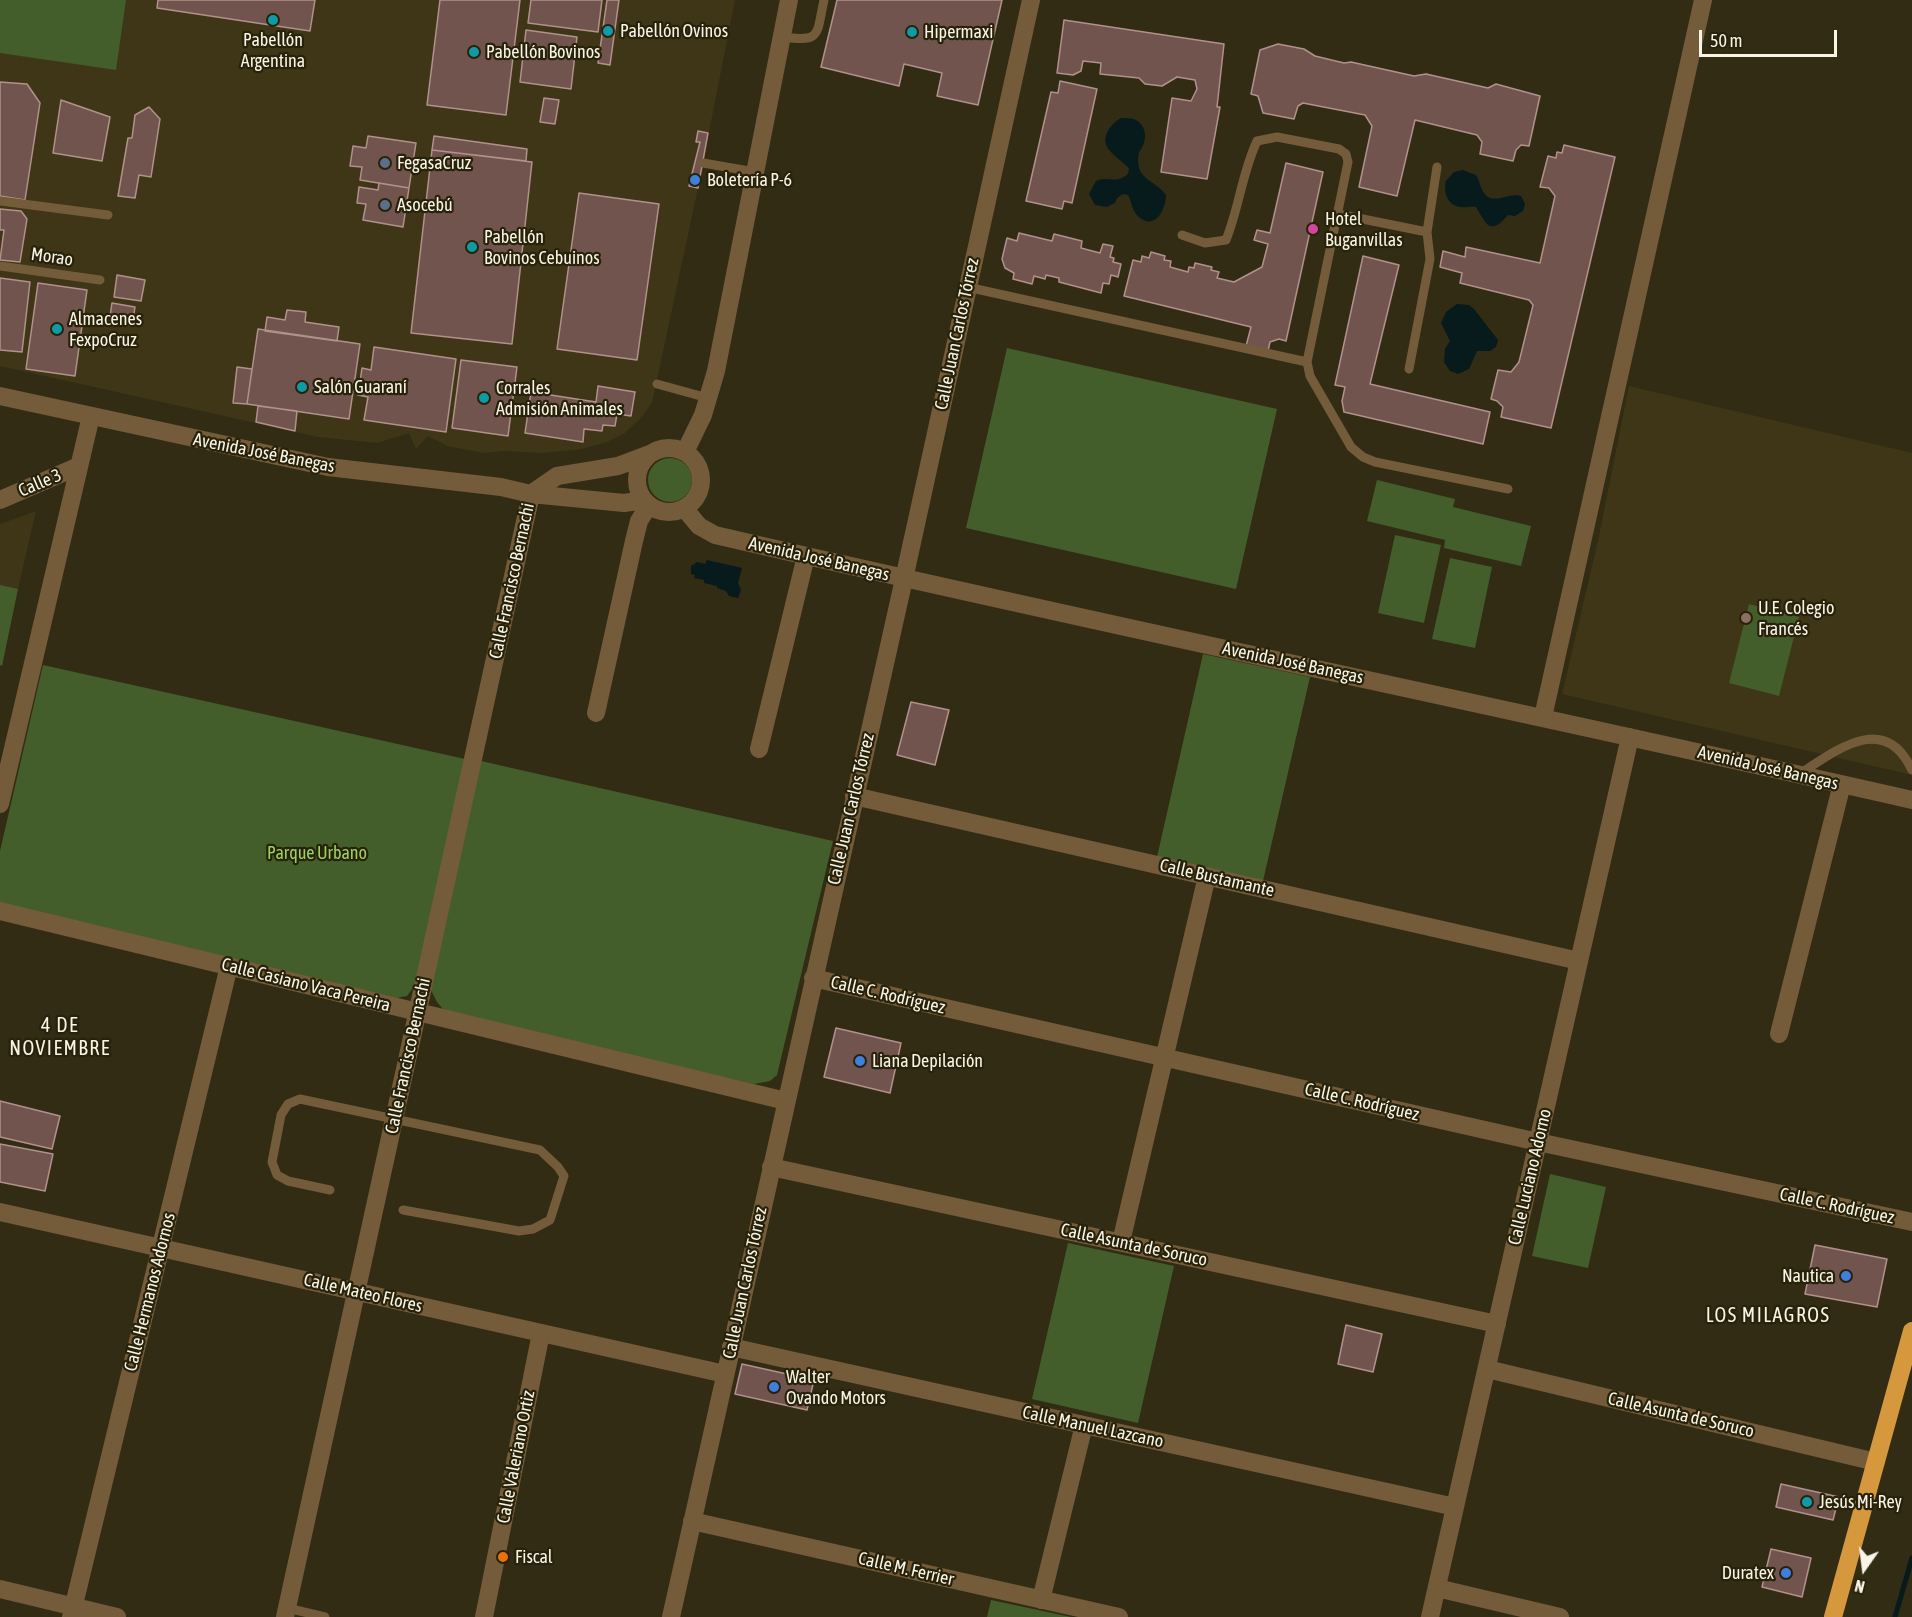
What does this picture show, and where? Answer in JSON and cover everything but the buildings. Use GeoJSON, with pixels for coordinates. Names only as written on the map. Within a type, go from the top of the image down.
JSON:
{"type":"FeatureCollection","features":[{"type":"Feature","properties":{"kind":"highway"},"geometry":{"type":"LineString","coordinates":[[1833,1617],[1912,1331]]}},
{"type":"Feature","properties":{"kind":"street"},"geometry":{"type":"LineString","coordinates":[[685,452],[699,424],[716,371],[789,0]]}},
{"type":"Feature","properties":{"kind":"street","name":"Calle Juan Carlos Tórrez"},"geometry":{"type":"LineString","coordinates":[[671,1617],[904,579],[1031,0]]}},
{"type":"Feature","properties":{"kind":"street"},"geometry":{"type":"LineString","coordinates":[[1543,717],[1703,0]]}},
{"type":"Feature","properties":{"kind":"street","name":"Avenida José Banegas"},"geometry":{"type":"LineString","coordinates":[[0,396],[328,467],[501,487],[531,494],[624,503],[646,502]]}},
{"type":"Feature","properties":{"kind":"street"},"geometry":{"type":"LineString","coordinates":[[0,804],[91,416]]}},
{"type":"Feature","properties":{"kind":"street"},"geometry":{"type":"LineString","coordinates":[[531,494],[557,476],[618,466],[651,453],[665,449],[685,452],[696,463],[701,485],[696,499],[677,511],[662,512],[646,502],[638,486],[639,471],[651,453]]}},
{"type":"Feature","properties":{"kind":"street","name":"Calle 3"},"geometry":{"type":"LineString","coordinates":[[0,500],[79,466]]}},
{"type":"Feature","properties":{"kind":"street","name":"Calle Francisco Bernachi"},"geometry":{"type":"LineString","coordinates":[[286,1613],[531,494]]}},
{"type":"Feature","properties":{"kind":"street"},"geometry":{"type":"LineString","coordinates":[[596,712],[634,540],[646,502]]}},
{"type":"Feature","properties":{"kind":"street","name":"Avenida José Banegas"},"geometry":{"type":"LineString","coordinates":[[684,508],[699,526],[715,535],[904,579],[1543,717],[1912,800]]}},
{"type":"Feature","properties":{"kind":"street"},"geometry":{"type":"LineString","coordinates":[[759,749],[806,556]]}},
{"type":"Feature","properties":{"kind":"street","name":"Calle Luciano Adorno"},"geometry":{"type":"LineString","coordinates":[[1430,1617],[1630,737]]}},
{"type":"Feature","properties":{"kind":"street"},"geometry":{"type":"LineString","coordinates":[[1779,1034],[1842,784]]}},
{"type":"Feature","properties":{"kind":"street","name":"Calle Bustamante"},"geometry":{"type":"LineString","coordinates":[[854,796],[1579,961]]}},
{"type":"Feature","properties":{"kind":"street"},"geometry":{"type":"LineString","coordinates":[[1121,1242],[1207,876]]}},
{"type":"Feature","properties":{"kind":"street","name":"Calle Casiano Vaca Pereira"},"geometry":{"type":"LineString","coordinates":[[0,911],[786,1101]]}},
{"type":"Feature","properties":{"kind":"street","name":"Calle Hermanos Adornos"},"geometry":{"type":"LineString","coordinates":[[72,1612],[229,966]]}},
{"type":"Feature","properties":{"kind":"street","name":"Calle C. Rodríguez"},"geometry":{"type":"LineString","coordinates":[[813,978],[1538,1142],[1912,1222]]}},
{"type":"Feature","properties":{"kind":"street","name":"Calle Asunta de Soruco"},"geometry":{"type":"LineString","coordinates":[[771,1167],[1497,1324]]}},
{"type":"Feature","properties":{"kind":"street","name":"Calle Mateo Flores"},"geometry":{"type":"LineString","coordinates":[[0,1212],[725,1374]]}},
{"type":"Feature","properties":{"kind":"street","name":"Calle Valeriano Ortiz"},"geometry":{"type":"LineString","coordinates":[[484,1617],[541,1333]]}},
{"type":"Feature","properties":{"kind":"street","name":"Calle Manuel Lazcano"},"geometry":{"type":"LineString","coordinates":[[731,1347],[1455,1507]]}},
{"type":"Feature","properties":{"kind":"street","name":"Calle Asunta de Soruco"},"geometry":{"type":"LineString","coordinates":[[1487,1369],[1876,1462]]}},
{"type":"Feature","properties":{"kind":"street"},"geometry":{"type":"LineString","coordinates":[[1041,1600],[1084,1425]]}},
{"type":"Feature","properties":{"kind":"street","name":"Calle M. Ferrier"},"geometry":{"type":"LineString","coordinates":[[692,1521],[1119,1617]]}},
{"type":"Feature","properties":{"kind":"street"},"geometry":{"type":"LineString","coordinates":[[1437,1588],[1560,1617]]}},
{"type":"Feature","properties":{"kind":"street"},"geometry":{"type":"LineString","coordinates":[[0,1589],[72,1612],[117,1617]]}},
{"type":"Feature","properties":{"kind":"lane"},"geometry":{"type":"LineString","coordinates":[[782,37],[805,40],[812,38],[817,32],[824,0]]}},
{"type":"Feature","properties":{"kind":"lane"},"geometry":{"type":"LineString","coordinates":[[1182,235],[1205,243],[1226,240],[1232,226],[1248,160],[1257,141],[1277,137],[1339,149],[1346,154],[1348,162],[1307,362],[1310,376],[1351,447],[1363,457],[1376,462],[1508,489]]}},
{"type":"Feature","properties":{"kind":"lane"},"geometry":{"type":"LineString","coordinates":[[703,163],[755,172]]}},
{"type":"Feature","properties":{"kind":"lane"},"geometry":{"type":"LineString","coordinates":[[1409,369],[1430,259],[1427,232],[1437,167]]}},
{"type":"Feature","properties":{"kind":"lane"},"geometry":{"type":"LineString","coordinates":[[0,201],[108,215]]}},
{"type":"Feature","properties":{"kind":"lane"},"geometry":{"type":"LineString","coordinates":[[1338,214],[1427,232]]}},
{"type":"Feature","properties":{"kind":"lane","name":"Morao"},"geometry":{"type":"LineString","coordinates":[[0,266],[100,280]]}},
{"type":"Feature","properties":{"kind":"lane"},"geometry":{"type":"LineString","coordinates":[[967,287],[1307,362]]}},
{"type":"Feature","properties":{"kind":"lane"},"geometry":{"type":"LineString","coordinates":[[657,384],[708,398]]}},
{"type":"Feature","properties":{"kind":"lane"},"geometry":{"type":"LineString","coordinates":[[1799,774],[1842,746],[1864,740],[1879,739],[1891,742],[1904,756],[1912,770]]}},
{"type":"Feature","properties":{"kind":"lane"},"geometry":{"type":"LineString","coordinates":[[330,1190],[288,1182],[277,1175],[272,1162],[281,1115],[288,1104],[300,1099],[540,1150],[564,1176],[550,1220],[533,1229],[519,1231],[403,1210]]}},
{"type":"Feature","properties":{"kind":"lane"},"geometry":{"type":"LineString","coordinates":[[286,1613],[325,1617]]}},
{"type":"Feature","properties":{"kind":"shaded area"},"geometry":{"type":"Polygon","coordinates":[[[0,0],[735,0],[652,403],[625,433],[607,442],[582,449],[543,453],[504,451],[484,453],[447,446],[428,436],[416,449],[409,433],[377,443],[318,437],[0,366],[0,0]]]}},
{"type":"Feature","properties":{"kind":"shaded area"},"geometry":{"type":"Polygon","coordinates":[[[1121,118],[1134,119],[1143,127],[1145,140],[1139,152],[1139,168],[1146,178],[1166,195],[1162,212],[1155,220],[1145,221],[1139,217],[1133,210],[1128,195],[1123,194],[1117,198],[1115,203],[1107,207],[1095,205],[1089,194],[1096,181],[1119,179],[1128,174],[1129,168],[1110,151],[1106,142],[1107,132],[1121,118]]]}},
{"type":"Feature","properties":{"kind":"shaded area"},"geometry":{"type":"Polygon","coordinates":[[[1463,170],[1476,175],[1488,197],[1496,199],[1521,196],[1525,204],[1523,211],[1515,216],[1508,215],[1502,222],[1492,226],[1486,222],[1476,207],[1461,207],[1453,204],[1446,194],[1446,181],[1454,172],[1463,170]]]}},
{"type":"Feature","properties":{"kind":"shaded area"},"geometry":{"type":"Polygon","coordinates":[[[1457,304],[1469,305],[1474,309],[1498,340],[1496,347],[1490,351],[1477,351],[1469,369],[1458,374],[1450,371],[1444,362],[1445,349],[1450,341],[1441,323],[1446,312],[1457,304]]]}},
{"type":"Feature","properties":{"kind":"shaded area","name":"U.E. Colegio Francés"},"geometry":{"type":"Polygon","coordinates":[[[1629,386],[1912,453],[1912,775],[1562,694],[1598,541],[1629,386]]]}},
{"type":"Feature","properties":{"kind":"shaded area"},"geometry":{"type":"Polygon","coordinates":[[[36,511],[0,666],[0,524],[36,511]]]}},
{"type":"Feature","properties":{"kind":"shaded area"},"geometry":{"type":"Polygon","coordinates":[[[707,560],[742,568],[738,583],[741,590],[738,598],[729,596],[726,591],[717,586],[704,583],[704,580],[694,578],[695,575],[691,574],[691,566],[697,562],[705,564],[707,560]]]}},
{"type":"Feature","properties":{"kind":"green space"},"geometry":{"type":"Polygon","coordinates":[[[0,0],[126,0],[116,70],[0,53],[0,0]]]}},
{"type":"Feature","properties":{"kind":"green space"},"geometry":{"type":"Polygon","coordinates":[[[1007,348],[1277,409],[1236,589],[966,528],[1007,348]]]}},
{"type":"Feature","properties":{"kind":"green space"},"geometry":{"type":"Polygon","coordinates":[[[670,458],[679,459],[686,464],[691,471],[691,489],[686,496],[679,501],[670,502],[661,501],[654,496],[649,489],[648,480],[649,471],[654,464],[661,459],[670,458]]]}},
{"type":"Feature","properties":{"kind":"green space"},"geometry":{"type":"Polygon","coordinates":[[[1377,480],[1455,499],[1453,507],[1531,526],[1521,566],[1444,548],[1445,540],[1367,521],[1377,480]]]}},
{"type":"Feature","properties":{"kind":"green space"},"geometry":{"type":"Polygon","coordinates":[[[1395,535],[1441,545],[1424,623],[1378,613],[1395,535]]]}},
{"type":"Feature","properties":{"kind":"green space"},"geometry":{"type":"Polygon","coordinates":[[[1450,558],[1492,567],[1475,648],[1432,639],[1450,558]]]}},
{"type":"Feature","properties":{"kind":"green space"},"geometry":{"type":"Polygon","coordinates":[[[0,585],[18,589],[2,666],[0,665],[0,585]]]}},
{"type":"Feature","properties":{"kind":"green space"},"geometry":{"type":"Polygon","coordinates":[[[1749,604],[1799,617],[1779,696],[1729,683],[1749,604]]]}},
{"type":"Feature","properties":{"kind":"green space"},"geometry":{"type":"Polygon","coordinates":[[[1203,654],[1310,677],[1263,881],[1157,857],[1203,654]]]}},
{"type":"Feature","properties":{"kind":"green space","name":"Parque Urbano"},"geometry":{"type":"Polygon","coordinates":[[[43,665],[465,759],[415,985],[407,996],[397,998],[0,906],[0,851],[43,665]]]}},
{"type":"Feature","properties":{"kind":"green space"},"geometry":{"type":"Polygon","coordinates":[[[481,761],[833,841],[777,1075],[770,1081],[754,1084],[447,1014],[431,990],[481,761]]]}},
{"type":"Feature","properties":{"kind":"green space"},"geometry":{"type":"Polygon","coordinates":[[[1550,1174],[1606,1187],[1588,1268],[1532,1256],[1550,1174]]]}},
{"type":"Feature","properties":{"kind":"green space"},"geometry":{"type":"Polygon","coordinates":[[[1068,1243],[1174,1266],[1138,1423],[1032,1399],[1068,1243]]]}},
{"type":"Feature","properties":{"kind":"green space"},"geometry":{"type":"Polygon","coordinates":[[[991,1600],[1071,1617],[987,1617],[991,1600]]]}},
{"type":"Feature","properties":{"kind":"waterway"},"geometry":{"type":"LineString","coordinates":[[1895,1617],[1912,1558]]}},
{"type":"Feature","properties":{"kind":"place","name":"Pabellón Argentina"},"geometry":{"type":"Point","coordinates":[273,20]}},
{"type":"Feature","properties":{"kind":"place","name":"Pabellón Ovinos"},"geometry":{"type":"Point","coordinates":[608,31]}},
{"type":"Feature","properties":{"kind":"place","name":"Hipermaxi"},"geometry":{"type":"Point","coordinates":[912,32]}},
{"type":"Feature","properties":{"kind":"place","name":"Pabellón Bovinos"},"geometry":{"type":"Point","coordinates":[474,52]}},
{"type":"Feature","properties":{"kind":"place","name":"FegasaCruz"},"geometry":{"type":"Point","coordinates":[385,163]}},
{"type":"Feature","properties":{"kind":"place","name":"Boletería P-6"},"geometry":{"type":"Point","coordinates":[695,180]}},
{"type":"Feature","properties":{"kind":"place","name":"Asocebú"},"geometry":{"type":"Point","coordinates":[385,205]}},
{"type":"Feature","properties":{"kind":"place","name":"Hotel Buganvillas"},"geometry":{"type":"Point","coordinates":[1313,229]}},
{"type":"Feature","properties":{"kind":"place","name":"Pabellón Bovinos Cebuinos"},"geometry":{"type":"Point","coordinates":[472,247]}},
{"type":"Feature","properties":{"kind":"place","name":"Almacenes FexpoCruz"},"geometry":{"type":"Point","coordinates":[57,329]}},
{"type":"Feature","properties":{"kind":"place","name":"Salón Guaraní"},"geometry":{"type":"Point","coordinates":[302,387]}},
{"type":"Feature","properties":{"kind":"place","name":"Corrales Admisión Animales"},"geometry":{"type":"Point","coordinates":[484,398]}},
{"type":"Feature","properties":{"kind":"place","name":"U.E. Colegio Francés"},"geometry":{"type":"Point","coordinates":[1746,618]}},
{"type":"Feature","properties":{"kind":"place","name":"Liana Depilación"},"geometry":{"type":"Point","coordinates":[860,1061]}},
{"type":"Feature","properties":{"kind":"place","name":"Nautica"},"geometry":{"type":"Point","coordinates":[1846,1276]}},
{"type":"Feature","properties":{"kind":"place","name":"Walter Ovando Motors"},"geometry":{"type":"Point","coordinates":[774,1387]}},
{"type":"Feature","properties":{"kind":"place","name":"Jesús Mi-Rey"},"geometry":{"type":"Point","coordinates":[1807,1502]}},
{"type":"Feature","properties":{"kind":"place","name":"Fiscal"},"geometry":{"type":"Point","coordinates":[503,1557]}},
{"type":"Feature","properties":{"kind":"place","name":"Duratex"},"geometry":{"type":"Point","coordinates":[1786,1573]}},
{"type":"Feature","properties":{"kind":"district","name":"4 DE NOVIEMBRE"},"geometry":{"type":"Point","coordinates":[60,1038]}},
{"type":"Feature","properties":{"kind":"district","name":"LOS MILAGROS"},"geometry":{"type":"Point","coordinates":[1768,1316]}}]}
